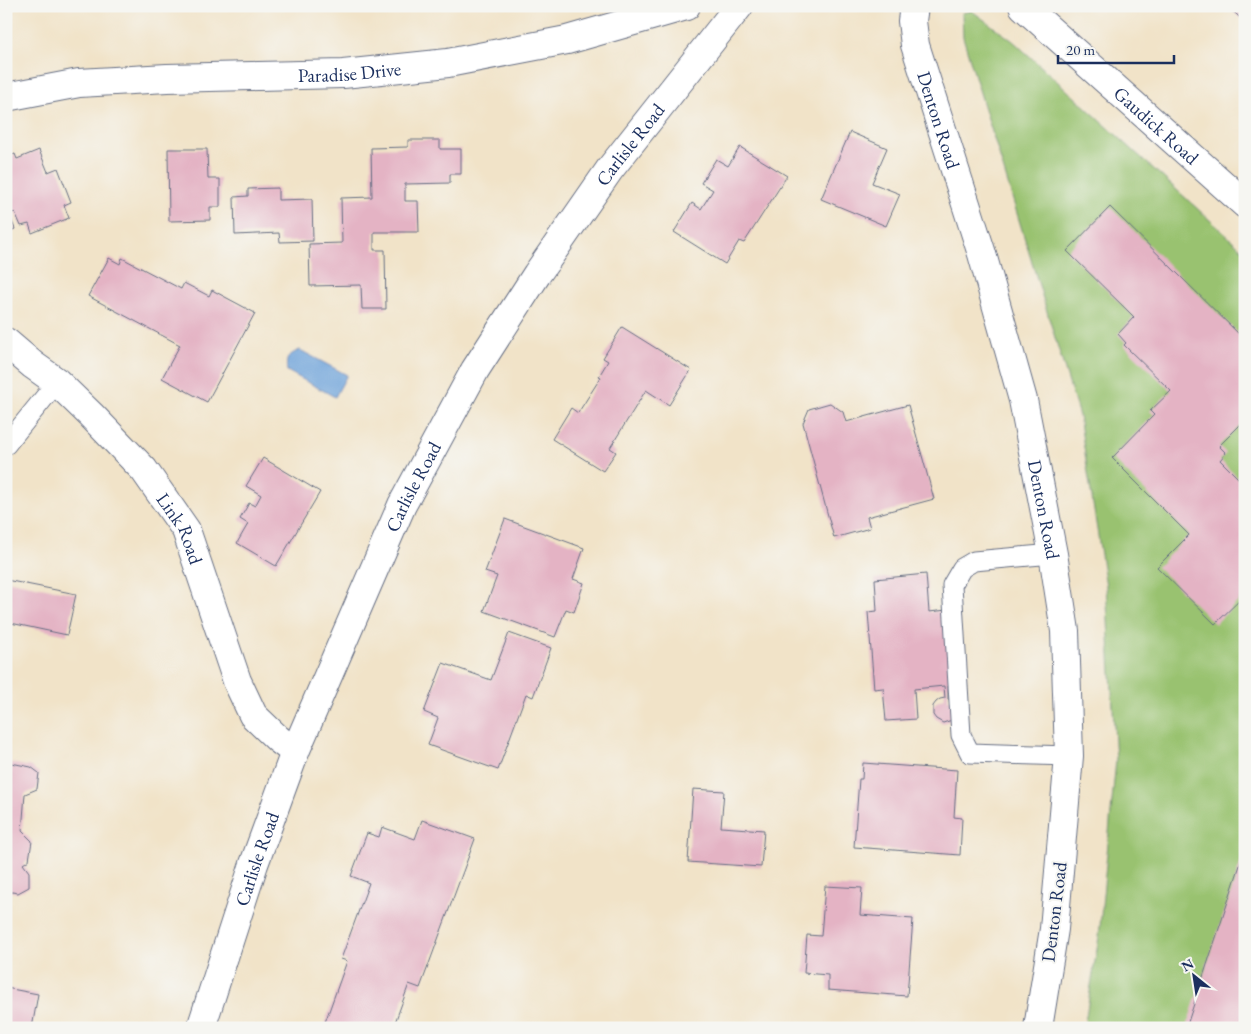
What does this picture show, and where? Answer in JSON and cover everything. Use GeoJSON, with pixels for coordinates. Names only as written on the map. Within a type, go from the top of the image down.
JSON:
{"type":"FeatureCollection","features":[{"type":"Feature","properties":{"kind":"street","name":"Paradise Drive"},"geometry":{"type":"LineString","coordinates":[[6,97],[79,83],[167,78],[343,74],[448,63],[567,40],[686,6]]}},
{"type":"Feature","properties":{"kind":"street","name":"Carlisle Road"},"geometry":{"type":"LineString","coordinates":[[201,1028],[254,864],[295,752],[402,505],[474,370],[537,274],[610,169],[739,6]]}},
{"type":"Feature","properties":{"kind":"street","name":"Denton Road"},"geometry":{"type":"LineString","coordinates":[[914,6],[912,21],[915,45],[982,254],[1023,400],[1053,554],[1065,631],[1069,756],[1054,929],[1038,1028]]}},
{"type":"Feature","properties":{"kind":"street","name":"Gaudick Road"},"geometry":{"type":"LineString","coordinates":[[1023,6],[1245,204]]}},
{"type":"Feature","properties":{"kind":"street","name":"Link Road"},"geometry":{"type":"LineString","coordinates":[[6,342],[57,382],[92,415],[144,470],[186,530],[237,681],[253,715],[295,752]]}},
{"type":"Feature","properties":{"kind":"lane"},"geometry":{"type":"LineString","coordinates":[[6,445],[57,382]]}},
{"type":"Feature","properties":{"kind":"lane"},"geometry":{"type":"LineString","coordinates":[[1053,554],[974,561],[962,568],[952,586],[961,735],[970,753],[1069,756]]}},
{"type":"Feature","properties":{"kind":"green space"},"geometry":{"type":"Polygon","coordinates":[[[972,11],[1013,41],[1245,252],[1245,1028],[1084,1028],[1099,937],[1116,760],[1106,586],[1079,416],[963,37],[962,13],[972,11]]]}},
{"type":"Feature","properties":{"kind":"water"},"geometry":{"type":"Polygon","coordinates":[[[300,350],[347,375],[335,397],[287,371],[286,363],[288,358],[300,350]]]}},
{"type":"Feature","properties":{"kind":"building"},"geometry":{"type":"Polygon","coordinates":[[[1227,6],[1245,6],[1245,22],[1227,6]]]}},
{"type":"Feature","properties":{"kind":"building"},"geometry":{"type":"Polygon","coordinates":[[[850,132],[887,148],[872,183],[900,194],[886,226],[821,199],[850,132]]]}},
{"type":"Feature","properties":{"kind":"building"},"geometry":{"type":"Polygon","coordinates":[[[408,140],[440,140],[440,149],[461,149],[461,174],[450,174],[450,183],[405,184],[405,201],[418,201],[419,232],[374,232],[374,250],[385,250],[386,309],[362,309],[361,285],[310,286],[309,244],[342,243],[341,198],[372,197],[371,148],[408,147],[408,140]]]}},
{"type":"Feature","properties":{"kind":"building"},"geometry":{"type":"Polygon","coordinates":[[[740,147],[787,176],[744,243],[739,241],[725,264],[674,232],[692,203],[701,209],[713,190],[701,183],[716,159],[728,166],[740,147]]]}},
{"type":"Feature","properties":{"kind":"building"},"geometry":{"type":"Polygon","coordinates":[[[168,149],[207,149],[208,179],[220,179],[220,207],[210,207],[210,220],[169,221],[168,149]]]}},
{"type":"Feature","properties":{"kind":"building"},"geometry":{"type":"Polygon","coordinates":[[[39,150],[48,172],[58,168],[71,202],[64,205],[69,218],[32,233],[29,224],[21,226],[15,212],[9,214],[15,229],[6,233],[6,157],[15,154],[17,159],[39,150]]]}},
{"type":"Feature","properties":{"kind":"building"},"geometry":{"type":"Polygon","coordinates":[[[278,188],[278,200],[312,199],[313,241],[280,242],[279,233],[235,235],[234,197],[248,196],[248,189],[278,188]]]}},
{"type":"Feature","properties":{"kind":"building"},"geometry":{"type":"Polygon","coordinates":[[[1110,207],[1245,340],[1245,423],[1243,422],[1219,446],[1226,453],[1220,460],[1245,485],[1245,595],[1215,624],[1157,567],[1189,535],[1112,458],[1154,415],[1150,411],[1171,391],[1124,345],[1126,343],[1118,334],[1134,317],[1067,251],[1110,207]]]}},
{"type":"Feature","properties":{"kind":"building"},"geometry":{"type":"Polygon","coordinates":[[[109,258],[120,264],[122,258],[181,289],[184,283],[209,296],[212,290],[255,313],[207,402],[162,378],[180,345],[88,296],[109,258]]]}},
{"type":"Feature","properties":{"kind":"building"},"geometry":{"type":"Polygon","coordinates":[[[622,327],[691,370],[669,405],[646,390],[610,448],[616,452],[603,471],[552,439],[571,408],[578,413],[601,377],[599,376],[608,361],[603,358],[622,327]]]}},
{"type":"Feature","properties":{"kind":"building"},"geometry":{"type":"Polygon","coordinates":[[[830,403],[843,412],[846,422],[908,405],[934,499],[867,517],[870,528],[834,538],[803,423],[809,409],[830,403]]]}},
{"type":"Feature","properties":{"kind":"building"},"geometry":{"type":"Polygon","coordinates":[[[263,458],[320,492],[276,566],[237,543],[248,524],[240,519],[249,503],[255,506],[261,495],[246,486],[263,458]]]}},
{"type":"Feature","properties":{"kind":"building"},"geometry":{"type":"Polygon","coordinates":[[[505,519],[584,548],[573,579],[584,583],[574,612],[566,609],[555,637],[484,611],[497,576],[485,572],[505,519]]]}},
{"type":"Feature","properties":{"kind":"building"},"geometry":{"type":"Polygon","coordinates":[[[926,574],[929,612],[947,610],[953,686],[948,686],[948,699],[952,701],[952,720],[943,723],[933,715],[933,706],[940,699],[945,698],[944,686],[914,689],[916,719],[886,721],[883,688],[874,689],[868,612],[877,611],[875,579],[926,574]]]}},
{"type":"Feature","properties":{"kind":"building"},"geometry":{"type":"Polygon","coordinates":[[[6,580],[76,594],[67,635],[6,622],[6,580]]]}},
{"type":"Feature","properties":{"kind":"building"},"geometry":{"type":"Polygon","coordinates":[[[509,633],[551,648],[533,697],[526,694],[498,770],[428,745],[438,718],[424,712],[443,663],[491,680],[509,633]]]}},
{"type":"Feature","properties":{"kind":"building"},"geometry":{"type":"Polygon","coordinates":[[[6,762],[31,767],[39,773],[37,789],[25,794],[22,831],[32,841],[29,860],[23,864],[29,872],[29,887],[18,893],[6,891],[6,762]]]}},
{"type":"Feature","properties":{"kind":"building"},"geometry":{"type":"Polygon","coordinates":[[[863,763],[957,770],[954,817],[962,818],[960,855],[854,847],[859,779],[862,779],[863,763]]]}},
{"type":"Feature","properties":{"kind":"building"},"geometry":{"type":"Polygon","coordinates":[[[693,789],[724,791],[721,827],[764,830],[761,867],[688,862],[693,789]]]}},
{"type":"Feature","properties":{"kind":"building"},"geometry":{"type":"Polygon","coordinates":[[[422,820],[475,839],[420,988],[409,984],[393,1028],[323,1028],[347,961],[341,959],[369,883],[351,876],[367,833],[379,837],[382,827],[415,839],[422,820]]]}},
{"type":"Feature","properties":{"kind":"building"},"geometry":{"type":"Polygon","coordinates":[[[1245,850],[1245,1028],[1197,1028],[1187,1025],[1245,850]]]}},
{"type":"Feature","properties":{"kind":"building"},"geometry":{"type":"Polygon","coordinates":[[[825,886],[862,888],[860,915],[913,919],[907,996],[828,990],[828,975],[804,973],[807,935],[821,936],[825,886]]]}},
{"type":"Feature","properties":{"kind":"building"},"geometry":{"type":"Polygon","coordinates":[[[6,988],[38,994],[32,1028],[6,1028],[6,988]]]}}]}
